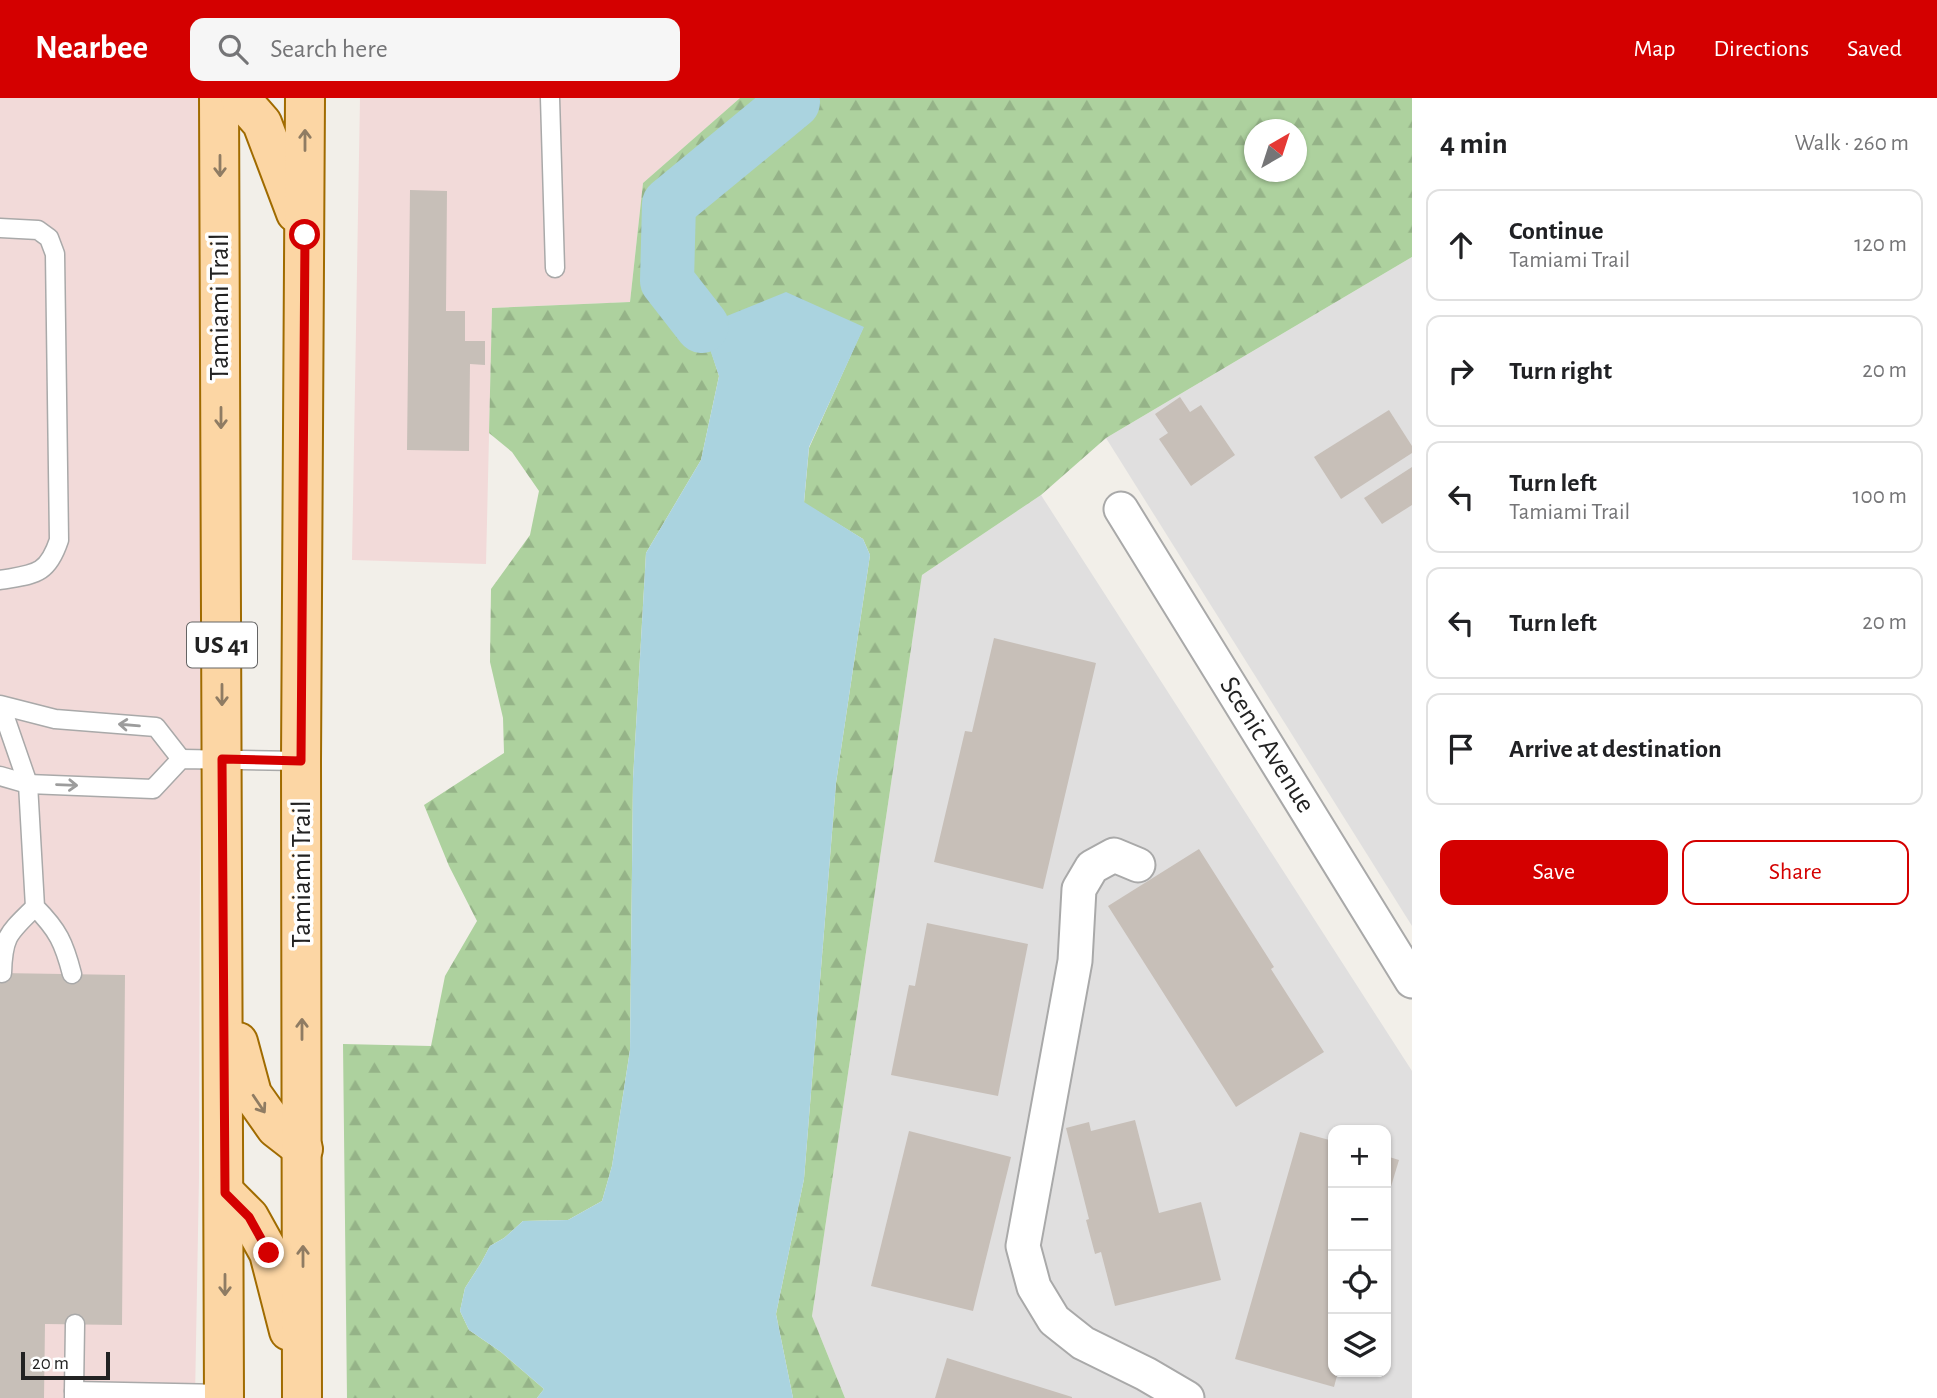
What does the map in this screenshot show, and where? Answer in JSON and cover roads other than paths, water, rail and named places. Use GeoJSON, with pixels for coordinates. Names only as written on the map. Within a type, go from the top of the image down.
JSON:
{"type":"FeatureCollection","features":[{"type":"Feature","properties":{"kind":"main road","name":"Tamiami Trail"},"geometry":{"type":"LineString","coordinates":[[219,98],[224,1396]]}},
{"type":"Feature","properties":{"kind":"main road"},"geometry":{"type":"LineString","coordinates":[[240,98],[262,123],[305,235]]}},
{"type":"Feature","properties":{"kind":"main road","name":"Tamiami Trail"},"geometry":{"type":"LineString","coordinates":[[302,1391],[301,761],[305,98]]}},
{"type":"Feature","properties":{"kind":"main road"},"geometry":{"type":"LineString","coordinates":[[224,993],[252,1094],[276,1128],[303,1149]]}},
{"type":"Feature","properties":{"kind":"main road"},"geometry":{"type":"LineString","coordinates":[[225,1193],[249,1217],[269,1253],[302,1391]]}},
{"type":"Feature","properties":{"kind":"street","name":"Scenic Avenue"},"geometry":{"type":"LineString","coordinates":[[1121,509],[1412,981]]}},
{"type":"Feature","properties":{"kind":"street"},"geometry":{"type":"LineString","coordinates":[[1138,865],[1114,855],[1091,867],[1079,889],[1075,961],[1023,1246],[1034,1287],[1054,1320],[1083,1343],[1187,1398]]}},
{"type":"Feature","properties":{"kind":"lane"},"geometry":{"type":"LineString","coordinates":[[550,98],[555,268]]}},
{"type":"Feature","properties":{"kind":"lane"},"geometry":{"type":"LineString","coordinates":[[0,228],[38,230],[49,238],[55,254],[59,540],[52,561],[35,573],[0,580]]}},
{"type":"Feature","properties":{"kind":"lane"},"geometry":{"type":"LineString","coordinates":[[1,706],[55,719],[156,727],[181,759]]}},
{"type":"Feature","properties":{"kind":"lane"},"geometry":{"type":"LineString","coordinates":[[1,706],[28,784],[35,907],[50,922],[65,946],[72,974]]}},
{"type":"Feature","properties":{"kind":"lane"},"geometry":{"type":"LineString","coordinates":[[0,776],[28,784],[153,789],[181,759],[301,761]]}},
{"type":"Feature","properties":{"kind":"lane"},"geometry":{"type":"LineString","coordinates":[[2,973],[3,948],[11,932],[35,907]]}},
{"type":"Feature","properties":{"kind":"lane"},"geometry":{"type":"LineString","coordinates":[[75,1324],[74,1395],[224,1396]]}},
{"type":"Feature","properties":{"kind":"water"},"geometry":{"type":"Polygon","coordinates":[[[786,292],[864,327],[809,447],[804,502],[863,539],[870,555],[836,783],[804,1179],[776,1314],[793,1398],[537,1398],[544,1389],[501,1352],[469,1330],[460,1311],[465,1288],[490,1246],[523,1221],[568,1220],[602,1201],[612,1166],[630,1050],[633,779],[646,553],[701,460],[719,376],[702,326],[786,292]]]}},
{"type":"Feature","properties":{"kind":"waterway"},"geometry":{"type":"LineString","coordinates":[[702,326],[667,281],[669,204],[793,102],[792,98]]}}]}
